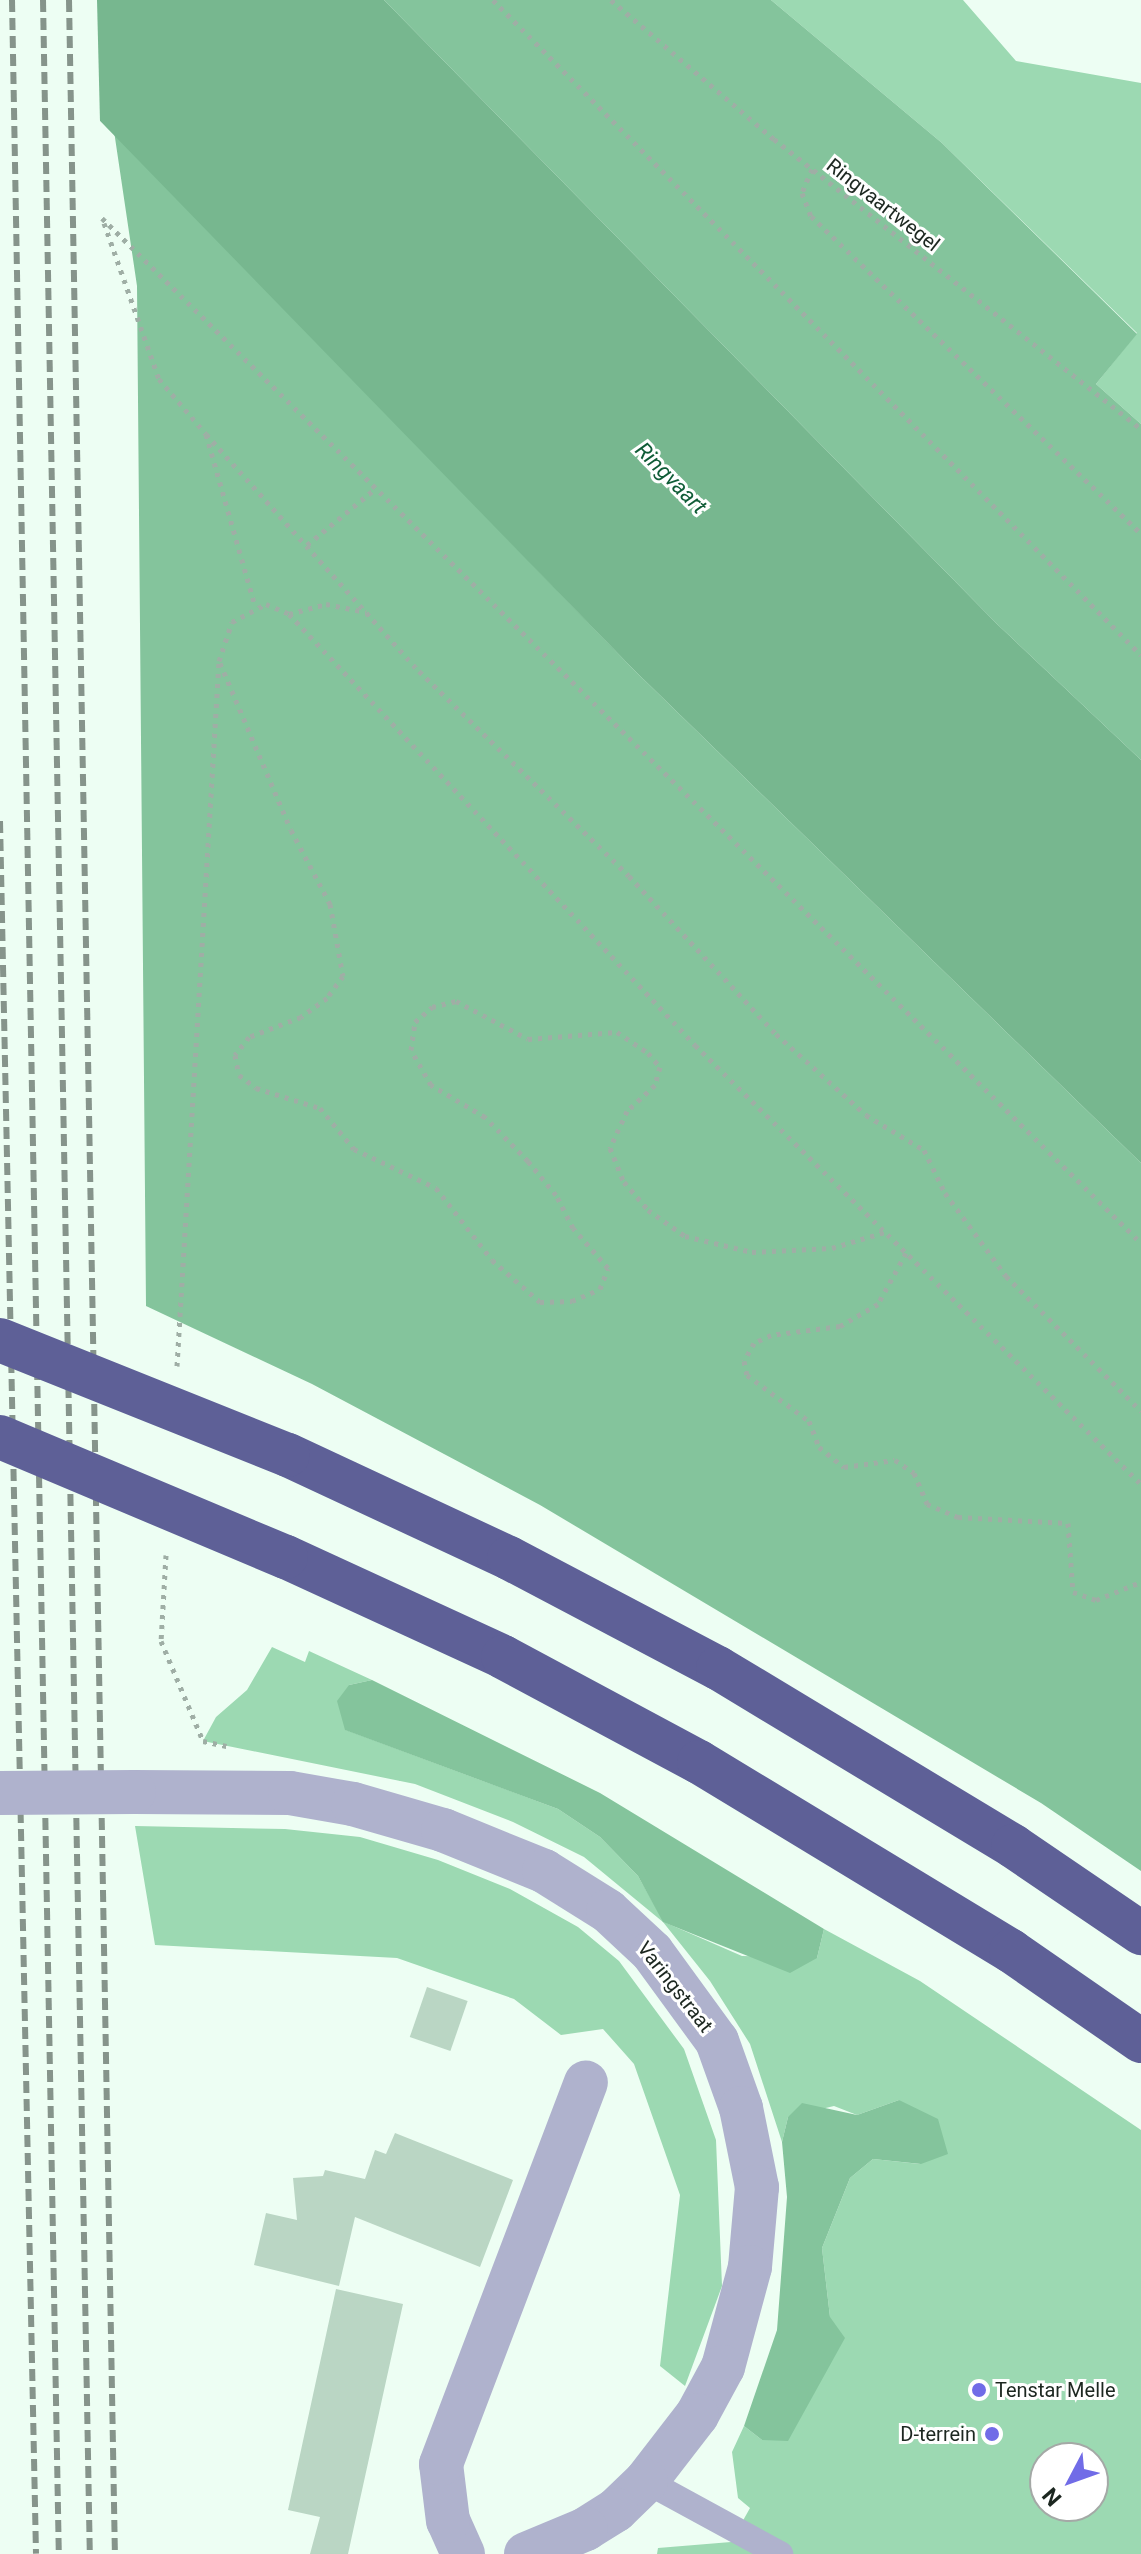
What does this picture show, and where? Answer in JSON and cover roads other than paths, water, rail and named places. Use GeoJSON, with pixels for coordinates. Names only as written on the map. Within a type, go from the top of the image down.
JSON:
{"type":"FeatureCollection","features":[{"type":"Feature","properties":{"kind":"highway"},"geometry":{"type":"LineString","coordinates":[[0,1340],[288,1455],[509,1558],[718,1668],[1013,1846],[1141,1933]]}},
{"type":"Feature","properties":{"kind":"highway"},"geometry":{"type":"LineString","coordinates":[[0,1437],[286,1557],[503,1657],[699,1762],[1011,1951],[1141,2041]]}},
{"type":"Feature","properties":{"kind":"street","name":"Varingstraat"},"geometry":{"type":"LineString","coordinates":[[0,1793],[290,1793],[353,1804],[443,1830],[544,1871],[608,1911],[652,1952],[684,1992],[717,2041],[741,2108],[757,2187],[750,2267],[723,2367],[697,2415],[646,2481],[586,2529],[526,2554]]}},
{"type":"Feature","properties":{"kind":"street"},"geometry":{"type":"LineString","coordinates":[[463,2554],[448,2521],[441,2464],[586,2083]]}},
{"type":"Feature","properties":{"kind":"lane"},"geometry":{"type":"LineString","coordinates":[[646,2481],[780,2554]]}},
{"type":"Feature","properties":{"kind":"water","name":"Ringvaart"},"geometry":{"type":"Polygon","coordinates":[[[0,0],[384,0],[997,624],[1141,760],[1141,1163],[634,670],[0,18],[0,0]]]}},
{"type":"Feature","properties":{"kind":"railway"},"geometry":{"type":"LineString","coordinates":[[12,0],[59,2554]]}},
{"type":"Feature","properties":{"kind":"railway"},"geometry":{"type":"LineString","coordinates":[[43,0],[90,2554]]}},
{"type":"Feature","properties":{"kind":"railway"},"geometry":{"type":"LineString","coordinates":[[69,0],[115,2554]]}},
{"type":"Feature","properties":{"kind":"railway"},"geometry":{"type":"LineString","coordinates":[[0,821],[36,2554]]}},
{"type":"Feature","properties":{"kind":"place","name":"Tenstar Melle"},"geometry":{"type":"Point","coordinates":[979,2390]}},
{"type":"Feature","properties":{"kind":"place","name":"D-terrein"},"geometry":{"type":"Point","coordinates":[992,2434]}}]}
